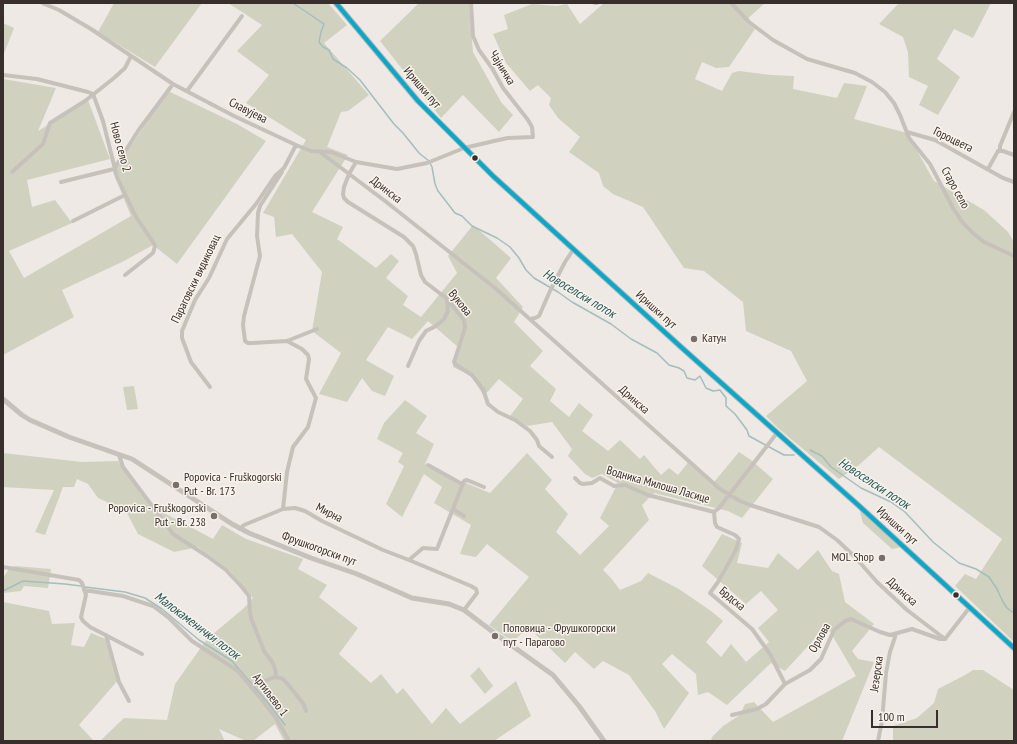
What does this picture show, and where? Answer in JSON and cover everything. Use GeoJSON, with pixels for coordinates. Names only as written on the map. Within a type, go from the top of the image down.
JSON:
{"type":"FeatureCollection","features":[{"type":"Feature","properties":{"kind":"main road","name":"Иришки пут"},"geometry":{"type":"LineString","coordinates":[[336,3],[418,101],[464,148],[573,250],[1014,648]]}},
{"type":"Feature","properties":{"kind":"street","name":"Славујева"},"geometry":{"type":"LineString","coordinates":[[42,3],[59,10],[85,26],[173,84],[234,116],[311,151],[331,152],[356,162],[397,169],[427,163],[464,148],[508,138],[533,137]]}},
{"type":"Feature","properties":{"kind":"street","name":"Чајничка"},"geometry":{"type":"LineString","coordinates":[[470,3],[473,36],[478,50],[492,68],[503,88],[528,120],[532,127],[533,137]]}},
{"type":"Feature","properties":{"kind":"street","name":"Старо село"},"geometry":{"type":"LineString","coordinates":[[731,3],[749,22],[791,51],[807,59],[855,73],[872,82],[885,92],[894,103],[912,143],[924,155],[935,172],[953,208],[963,223],[984,242],[1014,256]]}},
{"type":"Feature","properties":{"kind":"street"},"geometry":{"type":"LineString","coordinates":[[187,91],[242,16]]}},
{"type":"Feature","properties":{"kind":"street"},"geometry":{"type":"LineString","coordinates":[[12,172],[42,144],[50,123],[92,94],[125,68],[131,56]]}},
{"type":"Feature","properties":{"kind":"street"},"geometry":{"type":"LineString","coordinates":[[3,75],[37,79],[92,94]]}},
{"type":"Feature","properties":{"kind":"street"},"geometry":{"type":"LineString","coordinates":[[61,182],[114,169],[138,131],[173,84]]}},
{"type":"Feature","properties":{"kind":"street","name":"Ново село 2"},"geometry":{"type":"LineString","coordinates":[[92,94],[103,121],[114,169],[136,217],[155,246],[153,253],[125,275]]}},
{"type":"Feature","properties":{"kind":"street"},"geometry":{"type":"LineString","coordinates":[[988,169],[1000,150],[1000,146],[1014,112]]}},
{"type":"Feature","properties":{"kind":"street","name":"Гороцвета"},"geometry":{"type":"LineString","coordinates":[[907,132],[935,140],[1014,182]]}},
{"type":"Feature","properties":{"kind":"street","name":"Параговски видиковац"},"geometry":{"type":"LineString","coordinates":[[296,145],[284,168],[260,206],[258,213],[257,236],[260,256],[243,325],[245,341],[248,343],[287,341],[317,329]]}},
{"type":"Feature","properties":{"kind":"street"},"geometry":{"type":"LineString","coordinates":[[1000,150],[1014,156]]}},
{"type":"Feature","properties":{"kind":"street","name":"Дринска"},"geometry":{"type":"LineString","coordinates":[[320,152],[463,262],[540,327],[570,356],[713,484],[729,495],[750,505],[819,527],[837,540],[855,557],[877,582],[907,610],[945,639]]}},
{"type":"Feature","properties":{"kind":"street","name":"Вукова"},"geometry":{"type":"LineString","coordinates":[[356,162],[344,187],[344,198],[409,241],[413,246],[421,275],[425,282],[446,298],[465,323],[465,328],[454,362],[455,364],[472,375],[483,389],[488,404],[498,412],[515,420],[530,431],[537,440],[539,446],[552,457]]}},
{"type":"Feature","properties":{"kind":"street","name":"Параговски видиковац"},"geometry":{"type":"LineString","coordinates":[[210,387],[191,362],[182,338],[182,331],[195,300],[208,278],[226,238],[256,204],[275,176],[284,168]]}},
{"type":"Feature","properties":{"kind":"street"},"geometry":{"type":"LineString","coordinates":[[73,221],[125,195]]}},
{"type":"Feature","properties":{"kind":"street"},"geometry":{"type":"LineString","coordinates":[[540,327],[539,316],[552,285],[573,250]]}},
{"type":"Feature","properties":{"kind":"street"},"geometry":{"type":"LineString","coordinates":[[408,366],[419,341],[426,331],[436,326],[444,319],[448,311],[446,298]]}},
{"type":"Feature","properties":{"kind":"street"},"geometry":{"type":"LineString","coordinates":[[530,319],[539,316]]}},
{"type":"Feature","properties":{"kind":"street"},"geometry":{"type":"LineString","coordinates":[[283,509],[287,472],[293,447],[308,427],[316,398],[306,379],[309,359],[308,355],[302,349],[287,341]]}},
{"type":"Feature","properties":{"kind":"street","name":"Фрушкогорски пут"},"geometry":{"type":"LineString","coordinates":[[3,399],[30,420],[69,437],[140,464],[240,529],[311,558],[357,574],[412,598],[449,604],[464,610],[497,635],[540,664],[553,675],[579,706],[604,741]]}},
{"type":"Feature","properties":{"kind":"street"},"geometry":{"type":"LineString","coordinates":[[714,512],[719,508],[777,433]]}},
{"type":"Feature","properties":{"kind":"street"},"geometry":{"type":"LineString","coordinates":[[119,455],[123,467],[173,534],[226,570],[249,596],[251,618],[264,651],[273,663],[276,677]]}},
{"type":"Feature","properties":{"kind":"street"},"geometry":{"type":"LineString","coordinates":[[428,465],[462,484]]}},
{"type":"Feature","properties":{"kind":"street","name":"Водника Милоша Ласице"},"geometry":{"type":"LineString","coordinates":[[575,478],[580,483],[584,484],[592,483],[600,478],[614,486],[625,485],[648,495],[714,512]]}},
{"type":"Feature","properties":{"kind":"street"},"geometry":{"type":"LineString","coordinates":[[409,560],[423,548],[437,549],[464,481],[467,480],[484,487]]}},
{"type":"Feature","properties":{"kind":"street","name":"Мирна"},"geometry":{"type":"LineString","coordinates":[[240,529],[244,524],[283,509],[295,508],[305,511],[322,521],[383,550],[476,590],[476,595],[464,610]]}},
{"type":"Feature","properties":{"kind":"street"},"geometry":{"type":"LineString","coordinates":[[452,509],[464,516]]}},
{"type":"Feature","properties":{"kind":"street","name":"Брдска"},"geometry":{"type":"LineString","coordinates":[[714,512],[717,527],[735,535],[739,540],[736,550],[710,593],[752,629],[770,654],[785,684]]}},
{"type":"Feature","properties":{"kind":"street"},"geometry":{"type":"LineString","coordinates":[[3,567],[78,579],[82,583],[86,595],[81,617],[83,621],[90,627],[142,654]]}},
{"type":"Feature","properties":{"kind":"street","name":"Артиљево 1"},"geometry":{"type":"LineString","coordinates":[[84,590],[123,596],[153,606],[169,618],[192,640],[238,671],[252,686],[276,718],[289,741]]}},
{"type":"Feature","properties":{"kind":"street"},"geometry":{"type":"LineString","coordinates":[[945,639],[970,607]]}},
{"type":"Feature","properties":{"kind":"street","name":"Орлова"},"geometry":{"type":"LineString","coordinates":[[732,716],[757,709],[766,704],[785,684],[810,670],[821,659],[834,630],[845,621],[851,619],[890,635],[912,629],[940,639],[945,639]]}},
{"type":"Feature","properties":{"kind":"street","name":"Језерска"},"geometry":{"type":"LineString","coordinates":[[878,741],[882,721],[886,673],[890,652],[896,634]]}},
{"type":"Feature","properties":{"kind":"street"},"geometry":{"type":"LineString","coordinates":[[106,635],[119,682],[129,701]]}},
{"type":"Feature","properties":{"kind":"street"},"geometry":{"type":"LineString","coordinates":[[252,686],[276,677],[280,678],[284,680],[295,693],[304,705],[306,711]]}},
{"type":"Feature","properties":{"kind":"green space"},"geometry":{"type":"Polygon","coordinates":[[[114,3],[202,3],[155,67],[98,32],[114,3]]]}},
{"type":"Feature","properties":{"kind":"green space"},"geometry":{"type":"Polygon","coordinates":[[[228,3],[328,3],[347,25],[324,43],[369,95],[348,111],[341,112],[327,147],[348,155],[312,212],[343,227],[337,239],[376,268],[391,254],[399,261],[386,278],[408,296],[403,305],[421,317],[457,273],[448,256],[473,225],[511,258],[496,278],[523,307],[514,322],[543,351],[530,366],[556,389],[550,401],[569,417],[579,403],[593,415],[582,431],[608,451],[620,440],[640,459],[644,455],[661,475],[669,468],[678,475],[690,460],[714,482],[739,452],[773,479],[742,518],[728,511],[654,493],[642,505],[649,520],[603,570],[620,590],[641,581],[648,573],[679,589],[723,621],[706,642],[721,657],[731,644],[746,662],[769,642],[758,628],[778,610],[761,591],[746,604],[702,566],[722,534],[742,543],[737,563],[768,568],[778,553],[798,570],[818,550],[832,571],[839,574],[845,602],[874,624],[852,651],[858,659],[874,662],[842,741],[711,741],[712,737],[723,726],[740,715],[745,704],[754,702],[773,722],[856,676],[825,623],[812,642],[785,671],[771,663],[727,705],[708,692],[698,695],[696,674],[672,654],[662,664],[689,693],[664,729],[655,711],[629,675],[603,661],[594,669],[575,652],[565,663],[528,627],[513,642],[489,625],[529,577],[487,544],[476,557],[460,554],[471,525],[434,503],[442,487],[424,474],[402,517],[386,504],[404,466],[398,462],[403,453],[377,439],[384,423],[405,400],[427,416],[416,433],[434,444],[425,464],[460,485],[461,481],[490,493],[527,453],[552,480],[545,489],[568,514],[556,532],[580,555],[609,526],[600,518],[618,483],[602,474],[592,478],[585,474],[568,456],[572,449],[552,422],[527,426],[510,416],[523,399],[499,379],[484,396],[471,376],[453,367],[458,347],[428,321],[412,339],[388,327],[366,360],[394,376],[385,396],[372,391],[362,378],[347,402],[319,394],[341,353],[312,331],[322,272],[292,234],[276,237],[274,217],[263,213],[306,140],[246,103],[269,75],[237,51],[262,25],[228,3]]]}},
{"type":"Feature","properties":{"kind":"green space"},"geometry":{"type":"Polygon","coordinates":[[[419,3],[469,3],[473,52],[501,102],[513,115],[499,132],[463,95],[441,118],[380,41],[419,3]]]}},
{"type":"Feature","properties":{"kind":"green space"},"geometry":{"type":"Polygon","coordinates":[[[604,3],[765,3],[745,21],[755,29],[729,67],[716,68],[702,62],[695,79],[722,91],[732,73],[739,71],[794,76],[793,89],[837,98],[844,83],[867,86],[854,119],[907,133],[934,181],[984,210],[1008,232],[1014,242],[1014,642],[955,586],[965,574],[976,579],[1002,539],[879,447],[859,465],[839,479],[779,429],[766,416],[807,381],[791,351],[746,331],[743,302],[704,271],[684,268],[643,207],[613,194],[603,186],[599,173],[569,152],[580,137],[558,118],[549,105],[551,98],[538,85],[530,91],[506,63],[493,34],[508,29],[504,15],[532,4],[557,6],[567,4],[580,24],[604,3]]]}},
{"type":"Feature","properties":{"kind":"green space"},"geometry":{"type":"Polygon","coordinates":[[[899,3],[991,3],[973,38],[954,29],[937,59],[960,77],[938,115],[919,105],[928,86],[909,77],[908,52],[903,37],[879,24],[899,3]]]}},
{"type":"Feature","properties":{"kind":"green space"},"geometry":{"type":"Polygon","coordinates":[[[3,23],[14,28],[3,56],[3,23]]]}},
{"type":"Feature","properties":{"kind":"green space"},"geometry":{"type":"Polygon","coordinates":[[[3,79],[56,88],[38,131],[88,100],[110,159],[27,180],[32,207],[55,200],[72,223],[9,251],[24,278],[131,216],[113,172],[168,91],[237,124],[266,141],[177,264],[153,245],[122,262],[62,290],[74,317],[3,355],[3,79]]]}},
{"type":"Feature","properties":{"kind":"green space"},"geometry":{"type":"Polygon","coordinates":[[[134,386],[138,409],[127,410],[123,387],[134,386]]]}},
{"type":"Feature","properties":{"kind":"green space"},"geometry":{"type":"Polygon","coordinates":[[[3,453],[82,462],[118,461],[149,505],[213,539],[222,525],[246,539],[303,559],[298,569],[327,585],[319,597],[358,628],[339,654],[371,683],[381,674],[397,694],[403,688],[432,724],[446,708],[460,724],[516,681],[531,716],[494,741],[284,741],[275,724],[253,741],[246,741],[219,729],[225,741],[100,741],[124,718],[167,720],[175,684],[207,639],[244,608],[253,598],[230,571],[198,547],[174,552],[138,534],[126,511],[98,498],[88,484],[77,479],[74,487],[63,487],[45,535],[35,532],[54,490],[3,487],[3,453]]]}},
{"type":"Feature","properties":{"kind":"green space"},"geometry":{"type":"Polygon","coordinates":[[[859,508],[902,547],[892,549],[863,523],[859,508]]]}},
{"type":"Feature","properties":{"kind":"green space"},"geometry":{"type":"Polygon","coordinates":[[[15,566],[51,569],[48,588],[24,586],[21,591],[3,593],[3,578],[9,569],[15,566]]]}},
{"type":"Feature","properties":{"kind":"green space"},"geometry":{"type":"Polygon","coordinates":[[[3,602],[49,611],[52,624],[75,623],[71,645],[84,647],[91,633],[106,639],[119,679],[79,725],[94,741],[3,741],[3,602]]]}},
{"type":"Feature","properties":{"kind":"green space"},"geometry":{"type":"Polygon","coordinates":[[[479,667],[493,686],[485,694],[470,676],[479,667]]]}},
{"type":"Feature","properties":{"kind":"green space"},"geometry":{"type":"Polygon","coordinates":[[[973,670],[983,670],[1014,690],[1014,741],[893,741],[893,726],[917,718],[934,703],[938,689],[973,670]]]}},
{"type":"Feature","properties":{"kind":"waterway","name":"Новоселски поток"},"geometry":{"type":"LineString","coordinates":[[293,3],[324,24],[319,42],[323,47],[329,50],[333,59],[347,68],[360,80],[394,124],[419,153],[429,161],[438,191],[455,213],[462,216],[472,226],[497,238],[510,247],[526,270],[534,278],[611,324],[631,339],[657,353],[669,365],[684,371],[687,378],[695,380],[700,376],[706,388],[713,391],[720,390],[726,398],[726,406],[735,414],[747,430],[749,436],[784,455],[794,455]]}},
{"type":"Feature","properties":{"kind":"waterway","name":"Новоселски поток"},"geometry":{"type":"LineString","coordinates":[[810,450],[822,456],[831,467],[861,488],[891,502],[905,512],[933,542],[959,563],[976,569],[989,577],[1007,608],[1014,613]]}},
{"type":"Feature","properties":{"kind":"waterway","name":"Малокаменички поток"},"geometry":{"type":"LineString","coordinates":[[3,591],[23,581],[81,586]]}},
{"type":"Feature","properties":{"kind":"waterway","name":"Малокаменички поток"},"geometry":{"type":"LineString","coordinates":[[85,587],[125,592],[145,598],[162,609],[199,640],[232,661],[285,725]]}},
{"type":"Feature","properties":{"kind":"transit line"},"geometry":{"type":"LineString","coordinates":[[336,3],[418,101],[493,176],[857,504],[1014,648]]}},
{"type":"Feature","properties":{"kind":"place","name":"Катун"},"geometry":{"type":"Point","coordinates":[694,339]}},
{"type":"Feature","properties":{"kind":"place","name":"Popovica - Fruškogorski Put - Br. 173"},"geometry":{"type":"Point","coordinates":[176,485]}},
{"type":"Feature","properties":{"kind":"place","name":"Popovica - Fruškogorski Put - Br. 238"},"geometry":{"type":"Point","coordinates":[214,516]}},
{"type":"Feature","properties":{"kind":"place","name":"MOL Shop"},"geometry":{"type":"Point","coordinates":[882,558]}},
{"type":"Feature","properties":{"kind":"place","name":"Поповица - Фрушкогорски пут - Парагово"},"geometry":{"type":"Point","coordinates":[495,636]}}]}
